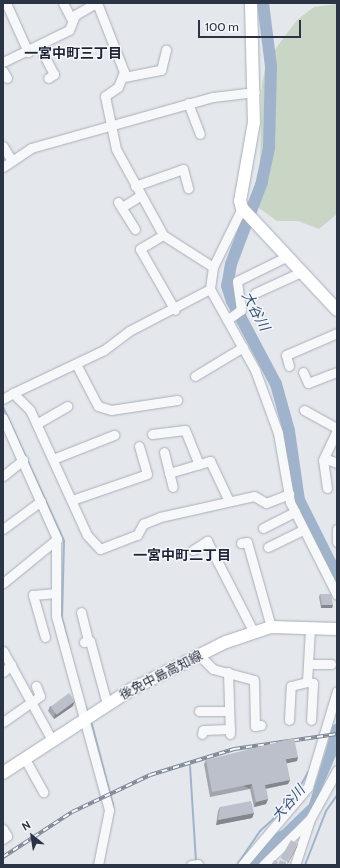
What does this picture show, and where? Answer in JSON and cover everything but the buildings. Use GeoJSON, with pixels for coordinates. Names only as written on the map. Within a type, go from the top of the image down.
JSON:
{"type":"FeatureCollection","features":[{"type":"Feature","properties":{"kind":"main road"},"geometry":{"type":"LineString","coordinates":[[251,3],[255,92],[254,122],[240,193],[242,208],[337,310]]}},
{"type":"Feature","properties":{"kind":"main road","name":"後免中島高知線"},"geometry":{"type":"LineString","coordinates":[[3,773],[107,704],[200,656],[253,631],[271,627],[337,629]]}},
{"type":"Feature","properties":{"kind":"street"},"geometry":{"type":"LineString","coordinates":[[6,3],[28,52]]}},
{"type":"Feature","properties":{"kind":"street"},"geometry":{"type":"LineString","coordinates":[[63,3],[72,20]]}},
{"type":"Feature","properties":{"kind":"street"},"geometry":{"type":"LineString","coordinates":[[3,62],[28,52],[69,30],[75,15],[96,3],[124,77]]}},
{"type":"Feature","properties":{"kind":"street"},"geometry":{"type":"LineString","coordinates":[[39,46],[54,74],[48,78]]}},
{"type":"Feature","properties":{"kind":"street"},"geometry":{"type":"LineString","coordinates":[[166,50],[161,70],[124,77],[105,96],[110,127],[116,149],[162,235],[213,267]]}},
{"type":"Feature","properties":{"kind":"street"},"geometry":{"type":"LineString","coordinates":[[3,167],[31,148],[188,104],[255,92]]}},
{"type":"Feature","properties":{"kind":"street"},"geometry":{"type":"LineString","coordinates":[[188,104],[200,134]]}},
{"type":"Feature","properties":{"kind":"street"},"geometry":{"type":"LineString","coordinates":[[3,146],[12,161]]}},
{"type":"Feature","properties":{"kind":"street"},"geometry":{"type":"LineString","coordinates":[[135,186],[183,169],[188,188]]}},
{"type":"Feature","properties":{"kind":"street"},"geometry":{"type":"LineString","coordinates":[[135,229],[120,205],[141,195]]}},
{"type":"Feature","properties":{"kind":"street"},"geometry":{"type":"LineString","coordinates":[[242,208],[213,267],[210,289],[243,347],[278,432],[289,494],[295,512],[337,595]]}},
{"type":"Feature","properties":{"kind":"street"},"geometry":{"type":"LineString","coordinates":[[162,235],[140,249],[175,310]]}},
{"type":"Feature","properties":{"kind":"street"},"geometry":{"type":"LineString","coordinates":[[227,320],[241,310],[237,281],[286,257]]}},
{"type":"Feature","properties":{"kind":"street"},"geometry":{"type":"LineString","coordinates":[[255,293],[301,272]]}},
{"type":"Feature","properties":{"kind":"street"},"geometry":{"type":"LineString","coordinates":[[3,398],[104,350],[129,331],[175,310],[210,289]]}},
{"type":"Feature","properties":{"kind":"street"},"geometry":{"type":"LineString","coordinates":[[289,366],[286,355],[337,333]]}},
{"type":"Feature","properties":{"kind":"street"},"geometry":{"type":"LineString","coordinates":[[195,376],[243,347]]}},
{"type":"Feature","properties":{"kind":"street"},"geometry":{"type":"LineString","coordinates":[[76,364],[98,406],[105,408],[178,400]]}},
{"type":"Feature","properties":{"kind":"street"},"geometry":{"type":"LineString","coordinates":[[303,372],[308,383],[337,372]]}},
{"type":"Feature","properties":{"kind":"street"},"geometry":{"type":"LineString","coordinates":[[13,393],[38,423],[87,535],[100,549],[137,535],[143,524],[160,517],[254,496],[266,503],[289,494]]}},
{"type":"Feature","properties":{"kind":"street"},"geometry":{"type":"LineString","coordinates":[[38,423],[68,406]]}},
{"type":"Feature","properties":{"kind":"street"},"geometry":{"type":"LineString","coordinates":[[304,410],[337,429],[324,458],[327,488]]}},
{"type":"Feature","properties":{"kind":"street"},"geometry":{"type":"LineString","coordinates":[[4,422],[23,460],[56,543],[56,594],[59,629],[88,716],[109,810],[98,865]]}},
{"type":"Feature","properties":{"kind":"street"},"geometry":{"type":"LineString","coordinates":[[152,434],[185,430],[199,464]]}},
{"type":"Feature","properties":{"kind":"street"},"geometry":{"type":"LineString","coordinates":[[53,459],[114,435]]}},
{"type":"Feature","properties":{"kind":"street"},"geometry":{"type":"LineString","coordinates":[[72,500],[147,474],[139,446]]}},
{"type":"Feature","properties":{"kind":"street"},"geometry":{"type":"LineString","coordinates":[[164,452],[173,487]]}},
{"type":"Feature","properties":{"kind":"street"},"geometry":{"type":"LineString","coordinates":[[324,458],[337,463]]}},
{"type":"Feature","properties":{"kind":"street"},"geometry":{"type":"LineString","coordinates":[[3,476],[23,460]]}},
{"type":"Feature","properties":{"kind":"street"},"geometry":{"type":"LineString","coordinates":[[169,473],[210,461],[229,501]]}},
{"type":"Feature","properties":{"kind":"street"},"geometry":{"type":"LineString","coordinates":[[3,529],[40,501]]}},
{"type":"Feature","properties":{"kind":"street"},"geometry":{"type":"LineString","coordinates":[[263,528],[295,512]]}},
{"type":"Feature","properties":{"kind":"street"},"geometry":{"type":"LineString","coordinates":[[268,547],[304,530]]}},
{"type":"Feature","properties":{"kind":"street"},"geometry":{"type":"LineString","coordinates":[[337,530],[337,542]]}},
{"type":"Feature","properties":{"kind":"street"},"geometry":{"type":"LineString","coordinates":[[193,550],[207,541],[253,631]]}},
{"type":"Feature","properties":{"kind":"street"},"geometry":{"type":"LineString","coordinates":[[242,543],[247,542],[271,627]]}},
{"type":"Feature","properties":{"kind":"street"},"geometry":{"type":"LineString","coordinates":[[3,583],[56,543]]}},
{"type":"Feature","properties":{"kind":"street"},"geometry":{"type":"LineString","coordinates":[[45,637],[33,595],[56,594]]}},
{"type":"Feature","properties":{"kind":"street"},"geometry":{"type":"LineString","coordinates":[[81,612],[86,642],[107,704]]}},
{"type":"Feature","properties":{"kind":"street"},"geometry":{"type":"LineString","coordinates":[[307,682],[310,629]]}},
{"type":"Feature","properties":{"kind":"street"},"geometry":{"type":"LineString","coordinates":[[3,651],[52,740]]}},
{"type":"Feature","properties":{"kind":"street"},"geometry":{"type":"LineString","coordinates":[[200,656],[213,669],[254,680],[255,726],[261,725]]}},
{"type":"Feature","properties":{"kind":"street"},"geometry":{"type":"LineString","coordinates":[[309,664],[331,664]]}},
{"type":"Feature","properties":{"kind":"street"},"geometry":{"type":"LineString","coordinates":[[3,672],[11,665]]}},
{"type":"Feature","properties":{"kind":"street"},"geometry":{"type":"LineString","coordinates":[[202,734],[203,730],[230,731],[228,672]]}},
{"type":"Feature","properties":{"kind":"street"},"geometry":{"type":"LineString","coordinates":[[289,720],[291,686],[307,682],[313,683],[311,720]]}},
{"type":"Feature","properties":{"kind":"street"},"geometry":{"type":"LineString","coordinates":[[3,722],[40,696],[36,686]]}},
{"type":"Feature","properties":{"kind":"street"},"geometry":{"type":"LineString","coordinates":[[242,865],[308,786],[337,691]]}},
{"type":"Feature","properties":{"kind":"street"},"geometry":{"type":"LineString","coordinates":[[199,711],[229,711]]}},
{"type":"Feature","properties":{"kind":"street"},"geometry":{"type":"LineString","coordinates":[[25,758],[43,792]]}},
{"type":"Feature","properties":{"kind":"street"},"geometry":{"type":"LineString","coordinates":[[294,865],[302,832],[337,770]]}},
{"type":"Feature","properties":{"kind":"street"},"geometry":{"type":"LineString","coordinates":[[3,829],[7,836],[3,839]]}},
{"type":"Feature","properties":{"kind":"street"},"geometry":{"type":"LineString","coordinates":[[263,865],[302,832]]}},
{"type":"Feature","properties":{"kind":"green space"},"geometry":{"type":"Polygon","coordinates":[[[337,4],[337,214],[319,229],[298,221],[277,221],[259,208],[262,84],[267,60],[297,20],[314,7],[337,4]]]}},
{"type":"Feature","properties":{"kind":"water"},"geometry":{"type":"Polygon","coordinates":[[[330,737],[337,737],[337,753],[313,809],[259,865],[248,865],[272,835],[282,830],[309,804],[330,737]]]}},
{"type":"Feature","properties":{"kind":"waterway","name":"大谷川"},"geometry":{"type":"LineString","coordinates":[[263,3],[271,66],[269,148],[262,182],[231,264],[227,286],[232,301],[276,384],[289,431],[299,500],[337,576]]}},
{"type":"Feature","properties":{"kind":"waterway"},"geometry":{"type":"LineString","coordinates":[[3,407],[64,541],[62,618],[68,642]]}},
{"type":"Feature","properties":{"kind":"waterway"},"geometry":{"type":"LineString","coordinates":[[84,704],[88,713]]}},
{"type":"Feature","properties":{"kind":"waterway"},"geometry":{"type":"LineString","coordinates":[[91,721],[113,805],[105,850]]}},
{"type":"Feature","properties":{"kind":"waterway","name":"大谷川"},"geometry":{"type":"LineString","coordinates":[[332,752],[337,730]]}},
{"type":"Feature","properties":{"kind":"waterway"},"geometry":{"type":"LineString","coordinates":[[190,766],[196,861]]}},
{"type":"Feature","properties":{"kind":"waterway"},"geometry":{"type":"LineString","coordinates":[[296,794],[308,772]]}},
{"type":"Feature","properties":{"kind":"waterway"},"geometry":{"type":"LineString","coordinates":[[305,865],[326,811],[337,795]]}},
{"type":"Feature","properties":{"kind":"waterway"},"geometry":{"type":"LineString","coordinates":[[237,865],[260,831],[283,810]]}},
{"type":"Feature","properties":{"kind":"railway"},"geometry":{"type":"LineString","coordinates":[[3,857],[72,812],[150,775],[234,749],[337,734]]}},
{"type":"Feature","properties":{"kind":"district","name":"一宮中町三丁目"},"geometry":{"type":"Point","coordinates":[73,53]}},
{"type":"Feature","properties":{"kind":"district","name":"一宮中町二丁目"},"geometry":{"type":"Point","coordinates":[182,555]}}]}
